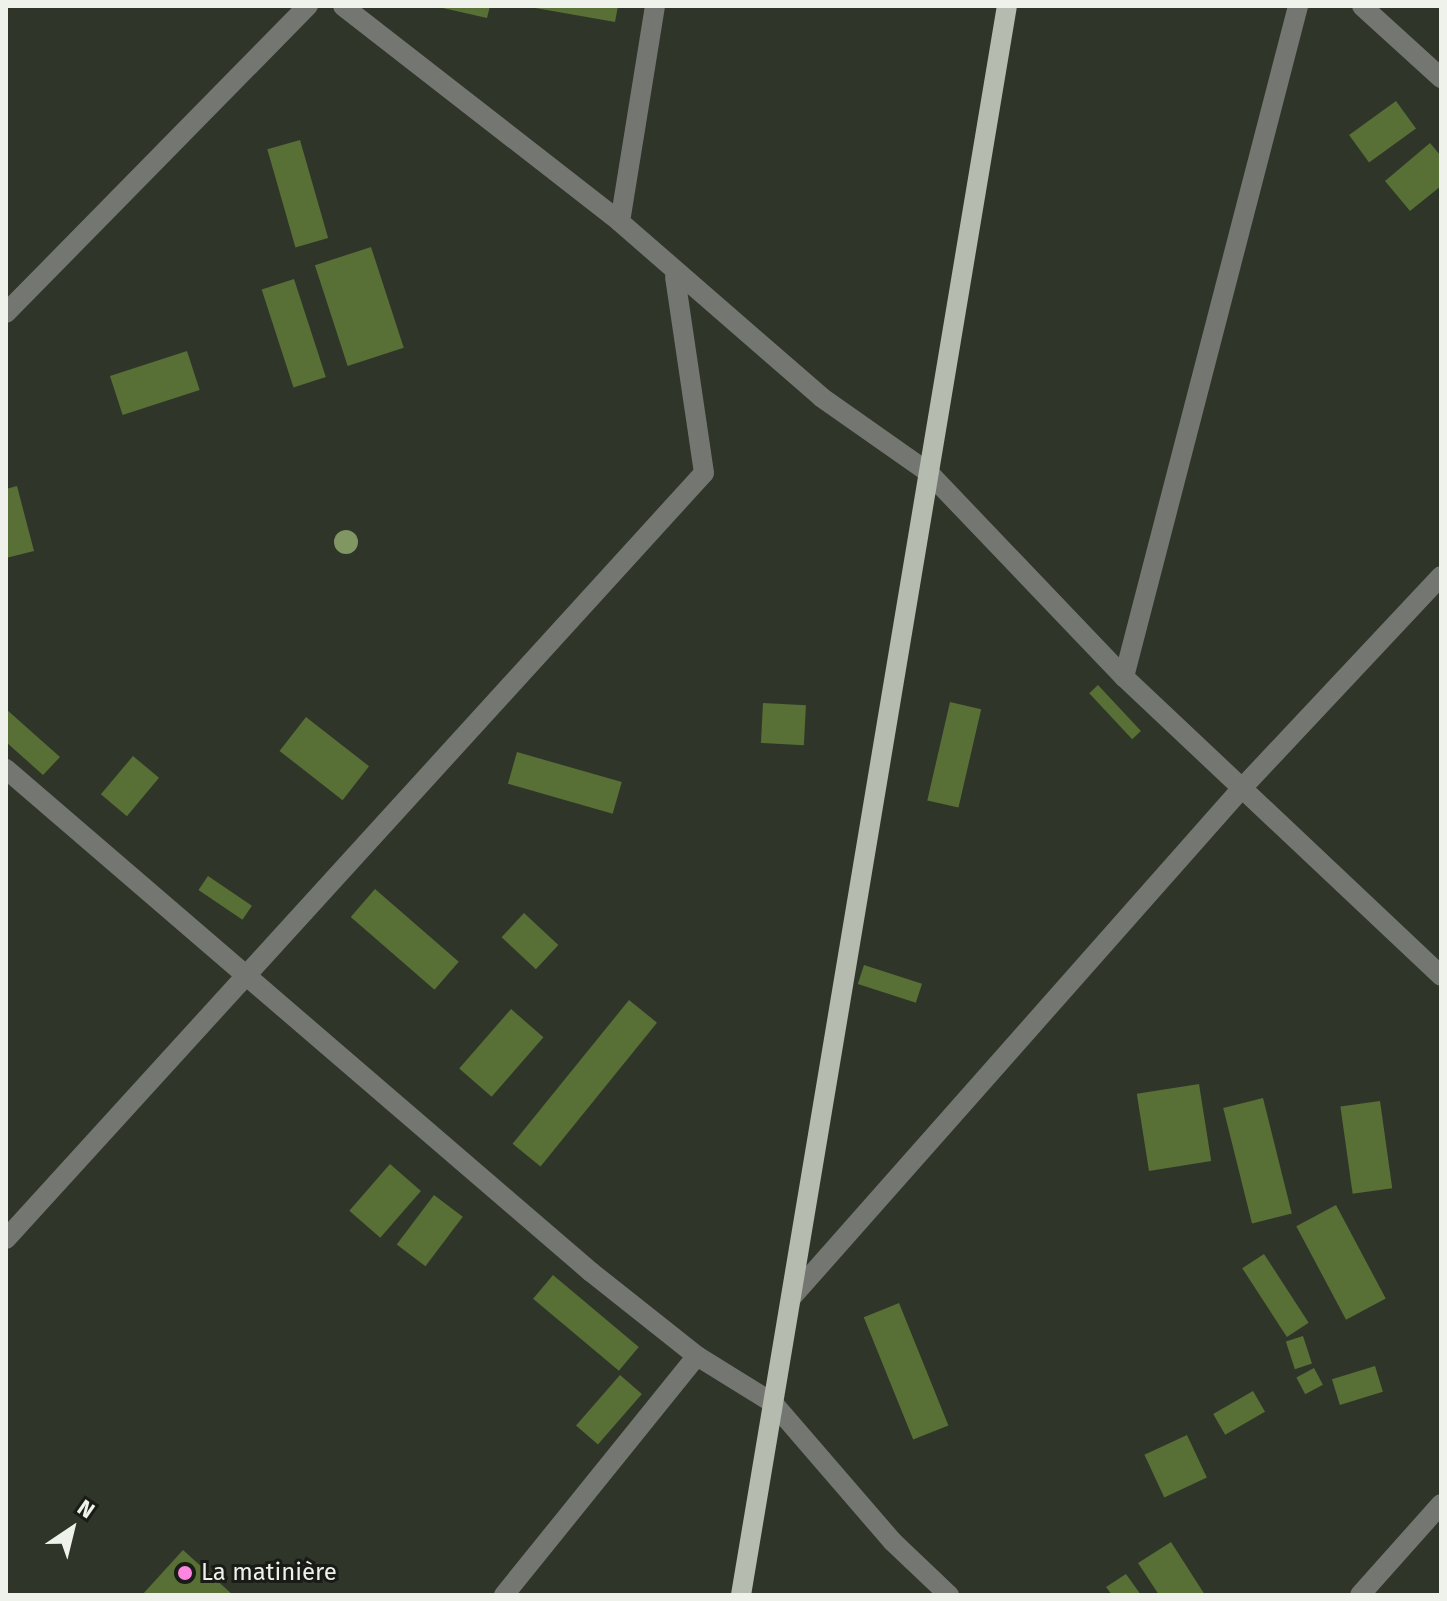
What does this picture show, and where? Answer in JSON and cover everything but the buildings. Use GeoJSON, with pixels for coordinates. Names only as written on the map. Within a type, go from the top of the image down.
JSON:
{"type":"FeatureCollection","features":[{"type":"Feature","properties":{"kind":"main road"},"geometry":{"type":"LineString","coordinates":[[741,1595],[1007,6]]}},
{"type":"Feature","properties":{"kind":"street"},"geometry":{"type":"LineString","coordinates":[[6,313],[308,6]]}},
{"type":"Feature","properties":{"kind":"street"},"geometry":{"type":"LineString","coordinates":[[343,6],[362,14],[620,222],[675,277],[821,397],[929,473],[1124,677],[1441,976]]}},
{"type":"Feature","properties":{"kind":"street"},"geometry":{"type":"LineString","coordinates":[[620,222],[655,6]]}},
{"type":"Feature","properties":{"kind":"street"},"geometry":{"type":"LineString","coordinates":[[1124,677],[1298,6]]}},
{"type":"Feature","properties":{"kind":"street"},"geometry":{"type":"LineString","coordinates":[[1362,6],[1441,78]]}},
{"type":"Feature","properties":{"kind":"street"},"geometry":{"type":"LineString","coordinates":[[6,1239],[243,973],[704,473],[675,277]]}},
{"type":"Feature","properties":{"kind":"street"},"geometry":{"type":"LineString","coordinates":[[791,1298],[1243,787],[1441,576]]}},
{"type":"Feature","properties":{"kind":"street"},"geometry":{"type":"LineString","coordinates":[[6,769],[697,1356],[773,1403],[892,1541],[949,1595]]}},
{"type":"Feature","properties":{"kind":"street"},"geometry":{"type":"LineString","coordinates":[[504,1595],[697,1356]]}},
{"type":"Feature","properties":{"kind":"street"},"geometry":{"type":"LineString","coordinates":[[1360,1595],[1441,1504]]}},
{"type":"Feature","properties":{"kind":"place","name":"La matinière"},"geometry":{"type":"Point","coordinates":[185,1573]}}]}
